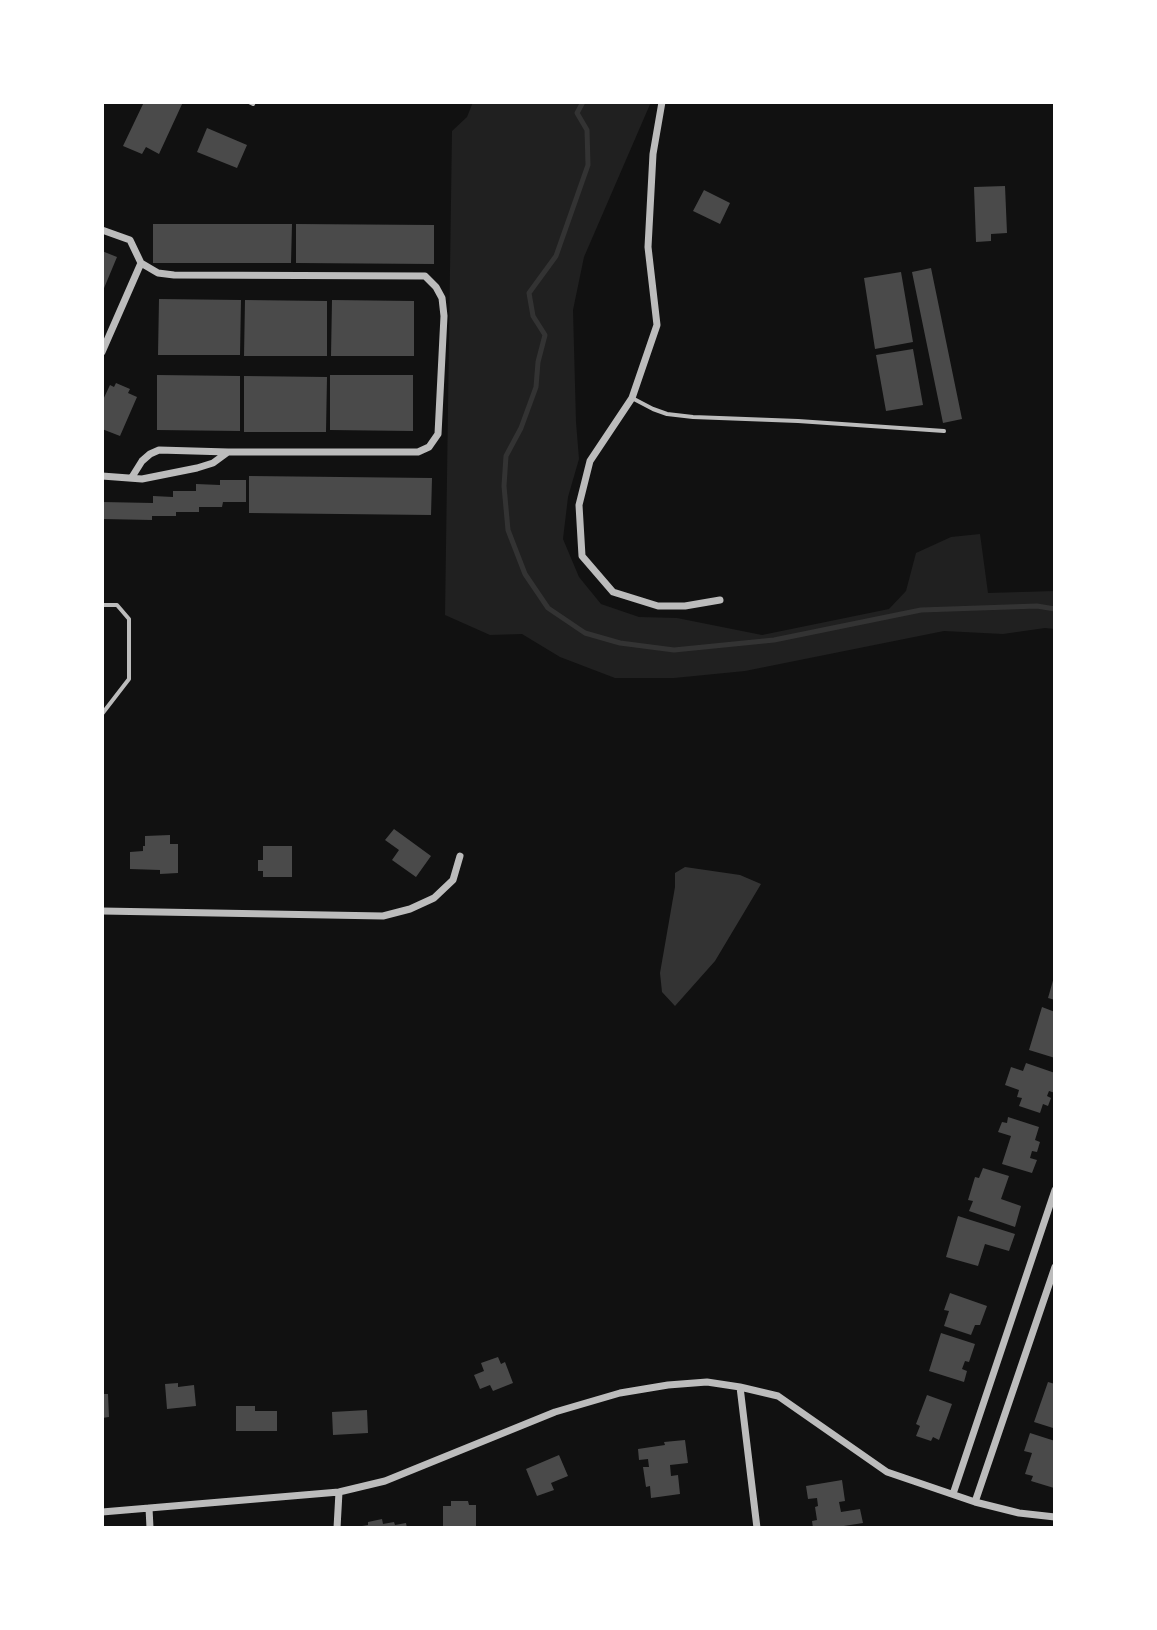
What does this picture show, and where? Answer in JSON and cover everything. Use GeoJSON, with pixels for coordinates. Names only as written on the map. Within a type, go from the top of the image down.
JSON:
{"type":"FeatureCollection","features":[{"type":"Feature","properties":{"kind":"street"},"geometry":{"type":"LineString","coordinates":[[662,102],[653,154],[648,247],[657,325],[632,398],[590,461],[579,505],[582,556],[613,592],[628,597],[658,606],[685,606],[720,600]]}},
{"type":"Feature","properties":{"kind":"street"},"geometry":{"type":"LineString","coordinates":[[102,230],[130,240],[141,263],[158,273],[425,276],[442,298],[444,316],[438,434],[429,447],[404,453],[159,450],[142,461],[132,477]]}},
{"type":"Feature","properties":{"kind":"street"},"geometry":{"type":"LineString","coordinates":[[102,352],[141,263]]}},
{"type":"Feature","properties":{"kind":"street"},"geometry":{"type":"LineString","coordinates":[[102,476],[142,479],[213,463],[228,452]]}},
{"type":"Feature","properties":{"kind":"street"},"geometry":{"type":"LineString","coordinates":[[102,911],[383,916],[434,898],[453,880],[460,856]]}},
{"type":"Feature","properties":{"kind":"street"},"geometry":{"type":"LineString","coordinates":[[953,1494],[1055,1190]]}},
{"type":"Feature","properties":{"kind":"street"},"geometry":{"type":"LineString","coordinates":[[975,1502],[1055,1267]]}},
{"type":"Feature","properties":{"kind":"street"},"geometry":{"type":"LineString","coordinates":[[1045,1298],[1055,1299]]}},
{"type":"Feature","properties":{"kind":"street"},"geometry":{"type":"LineString","coordinates":[[102,1512],[339,1492],[385,1481],[555,1412],[620,1393],[707,1382],[778,1396],[887,1472],[975,1502],[1019,1513],[1055,1517]]}},
{"type":"Feature","properties":{"kind":"street"},"geometry":{"type":"LineString","coordinates":[[740,1387],[757,1528]]}},
{"type":"Feature","properties":{"kind":"street"},"geometry":{"type":"LineString","coordinates":[[337,1528],[339,1492]]}},
{"type":"Feature","properties":{"kind":"street"},"geometry":{"type":"LineString","coordinates":[[149,1508],[150,1528]]}},
{"type":"Feature","properties":{"kind":"lane"},"geometry":{"type":"LineString","coordinates":[[632,398],[667,414],[693,417],[944,431]]}},
{"type":"Feature","properties":{"kind":"lane"},"geometry":{"type":"LineString","coordinates":[[102,605],[117,605],[129,619],[129,679],[102,714]]}},
{"type":"Feature","properties":{"kind":"shaded area"},"geometry":{"type":"Polygon","coordinates":[[[473,102],[651,102],[584,257],[573,310],[579,459],[568,497],[563,539],[579,577],[601,604],[639,617],[677,618],[762,635],[889,609],[906,591],[916,553],[951,537],[980,534],[988,593],[1055,591],[1055,629],[1003,634],[944,631],[745,671],[674,678],[615,678],[560,657],[522,634],[490,635],[445,615],[452,131],[467,117],[473,102]]]}},
{"type":"Feature","properties":{"kind":"shaded area"},"geometry":{"type":"Polygon","coordinates":[[[685,867],[740,875],[761,884],[715,961],[675,1006],[662,992],[660,973],[675,873],[685,867]]]}},
{"type":"Feature","properties":{"kind":"building"},"geometry":{"type":"Polygon","coordinates":[[[144,102],[183,102],[159,154],[146,147],[142,154],[123,146],[144,102]]]}},
{"type":"Feature","properties":{"kind":"building"},"geometry":{"type":"Polygon","coordinates":[[[207,128],[247,145],[237,168],[197,152],[207,128]]]}},
{"type":"Feature","properties":{"kind":"building"},"geometry":{"type":"Polygon","coordinates":[[[1005,186],[1007,233],[991,234],[991,241],[976,242],[974,187],[1005,186]]]}},
{"type":"Feature","properties":{"kind":"building"},"geometry":{"type":"Polygon","coordinates":[[[704,190],[730,203],[720,224],[693,211],[704,190]]]}},
{"type":"Feature","properties":{"kind":"building"},"geometry":{"type":"Polygon","coordinates":[[[153,224],[292,224],[291,263],[153,263],[153,224]]]}},
{"type":"Feature","properties":{"kind":"building"},"geometry":{"type":"Polygon","coordinates":[[[296,224],[434,225],[434,264],[296,263],[296,224]]]}},
{"type":"Feature","properties":{"kind":"building"},"geometry":{"type":"Polygon","coordinates":[[[102,251],[117,257],[102,293],[102,251]]]}},
{"type":"Feature","properties":{"kind":"building"},"geometry":{"type":"Polygon","coordinates":[[[931,268],[962,419],[943,423],[912,272],[931,268]]]}},
{"type":"Feature","properties":{"kind":"building"},"geometry":{"type":"Polygon","coordinates":[[[901,272],[913,342],[875,349],[864,278],[901,272]]]}},
{"type":"Feature","properties":{"kind":"building"},"geometry":{"type":"Polygon","coordinates":[[[159,299],[241,300],[240,355],[158,355],[159,299]]]}},
{"type":"Feature","properties":{"kind":"building"},"geometry":{"type":"Polygon","coordinates":[[[245,300],[327,301],[327,356],[244,356],[245,300]]]}},
{"type":"Feature","properties":{"kind":"building"},"geometry":{"type":"Polygon","coordinates":[[[332,300],[414,301],[414,356],[331,356],[332,300]]]}},
{"type":"Feature","properties":{"kind":"building"},"geometry":{"type":"Polygon","coordinates":[[[913,349],[923,405],[886,411],[876,355],[913,349]]]}},
{"type":"Feature","properties":{"kind":"building"},"geometry":{"type":"Polygon","coordinates":[[[157,375],[240,376],[240,431],[157,430],[157,375]]]}},
{"type":"Feature","properties":{"kind":"building"},"geometry":{"type":"Polygon","coordinates":[[[330,375],[413,375],[413,431],[330,430],[330,375]]]}},
{"type":"Feature","properties":{"kind":"building"},"geometry":{"type":"Polygon","coordinates":[[[244,376],[327,377],[326,432],[244,432],[244,376]]]}},
{"type":"Feature","properties":{"kind":"building"},"geometry":{"type":"Polygon","coordinates":[[[116,383],[130,389],[128,393],[137,397],[120,436],[102,429],[102,402],[110,385],[114,387],[116,383]]]}},
{"type":"Feature","properties":{"kind":"building"},"geometry":{"type":"Polygon","coordinates":[[[249,476],[432,478],[431,515],[249,513],[249,476]]]}},
{"type":"Feature","properties":{"kind":"building"},"geometry":{"type":"Polygon","coordinates":[[[220,480],[246,480],[246,502],[223,502],[222,507],[199,507],[199,512],[152,516],[152,520],[102,519],[102,502],[153,503],[153,496],[173,497],[173,491],[196,491],[196,484],[220,485],[220,480]]]}},
{"type":"Feature","properties":{"kind":"building"},"geometry":{"type":"Polygon","coordinates":[[[394,829],[431,856],[416,877],[392,860],[399,850],[385,840],[394,829]]]}},
{"type":"Feature","properties":{"kind":"building"},"geometry":{"type":"Polygon","coordinates":[[[170,835],[170,844],[178,844],[178,873],[160,874],[160,870],[130,869],[130,852],[143,851],[145,836],[170,835]]]}},
{"type":"Feature","properties":{"kind":"building"},"geometry":{"type":"Polygon","coordinates":[[[263,846],[292,846],[292,877],[263,877],[263,871],[258,871],[258,860],[263,860],[263,846]]]}},
{"type":"Feature","properties":{"kind":"building"},"geometry":{"type":"Polygon","coordinates":[[[1055,977],[1055,1000],[1048,998],[1055,977]]]}},
{"type":"Feature","properties":{"kind":"building"},"geometry":{"type":"Polygon","coordinates":[[[1042,1007],[1055,1012],[1055,1058],[1029,1050],[1042,1007]]]}},
{"type":"Feature","properties":{"kind":"building"},"geometry":{"type":"Polygon","coordinates":[[[1026,1063],[1055,1073],[1055,1093],[1049,1091],[1047,1096],[1051,1098],[1048,1106],[1043,1104],[1040,1113],[1019,1106],[1022,1098],[1017,1097],[1019,1090],[1005,1085],[1011,1067],[1023,1071],[1026,1063]]]}},
{"type":"Feature","properties":{"kind":"building"},"geometry":{"type":"Polygon","coordinates":[[[1008,1117],[1039,1127],[1035,1140],[1040,1142],[1037,1152],[1032,1151],[1030,1158],[1037,1160],[1032,1173],[1002,1164],[1011,1136],[998,1132],[1002,1122],[1007,1123],[1008,1117]]]}},
{"type":"Feature","properties":{"kind":"building"},"geometry":{"type":"Polygon","coordinates":[[[983,1168],[1009,1176],[1001,1199],[1021,1206],[1015,1227],[969,1211],[973,1201],[968,1200],[975,1177],[979,1178],[983,1168]]]}},
{"type":"Feature","properties":{"kind":"building"},"geometry":{"type":"Polygon","coordinates":[[[958,1216],[1015,1234],[1009,1251],[985,1244],[978,1266],[946,1257],[958,1216]]]}},
{"type":"Feature","properties":{"kind":"building"},"geometry":{"type":"Polygon","coordinates":[[[950,1293],[987,1306],[980,1325],[975,1325],[971,1335],[944,1326],[949,1311],[944,1310],[950,1293]]]}},
{"type":"Feature","properties":{"kind":"building"},"geometry":{"type":"Polygon","coordinates":[[[941,1333],[975,1344],[969,1362],[965,1361],[962,1369],[967,1371],[964,1382],[929,1371],[941,1333]]]}},
{"type":"Feature","properties":{"kind":"building"},"geometry":{"type":"Polygon","coordinates":[[[498,1357],[501,1364],[505,1362],[513,1383],[493,1391],[490,1385],[480,1389],[474,1375],[484,1371],[481,1363],[498,1357]]]}},
{"type":"Feature","properties":{"kind":"building"},"geometry":{"type":"Polygon","coordinates":[[[1048,1382],[1055,1384],[1053,1428],[1034,1422],[1048,1382]]]}},
{"type":"Feature","properties":{"kind":"building"},"geometry":{"type":"Polygon","coordinates":[[[178,1383],[178,1387],[194,1385],[196,1406],[167,1409],[165,1384],[178,1383]]]}},
{"type":"Feature","properties":{"kind":"building"},"geometry":{"type":"Polygon","coordinates":[[[102,1394],[108,1394],[109,1417],[102,1418],[102,1394]]]}},
{"type":"Feature","properties":{"kind":"building"},"geometry":{"type":"Polygon","coordinates":[[[927,1395],[952,1404],[939,1440],[916,1436],[920,1426],[916,1424],[927,1395]]]}},
{"type":"Feature","properties":{"kind":"building"},"geometry":{"type":"Polygon","coordinates":[[[236,1406],[255,1406],[255,1411],[277,1411],[277,1431],[236,1431],[236,1406]]]}},
{"type":"Feature","properties":{"kind":"building"},"geometry":{"type":"Polygon","coordinates":[[[367,1410],[368,1433],[333,1435],[332,1412],[367,1410]]]}},
{"type":"Feature","properties":{"kind":"building"},"geometry":{"type":"Polygon","coordinates":[[[1030,1433],[1055,1441],[1054,1488],[1031,1481],[1033,1476],[1025,1474],[1032,1453],[1024,1451],[1030,1433]]]}},
{"type":"Feature","properties":{"kind":"building"},"geometry":{"type":"Polygon","coordinates":[[[685,1440],[688,1463],[670,1465],[671,1476],[678,1475],[680,1494],[651,1498],[643,1467],[649,1467],[648,1459],[639,1460],[638,1449],[685,1440]]]}},
{"type":"Feature","properties":{"kind":"building"},"geometry":{"type":"Polygon","coordinates":[[[559,1455],[568,1476],[551,1483],[554,1490],[537,1496],[526,1469],[559,1455]]]}},
{"type":"Feature","properties":{"kind":"building"},"geometry":{"type":"Polygon","coordinates":[[[842,1480],[845,1501],[839,1502],[841,1512],[860,1509],[863,1523],[813,1528],[812,1521],[817,1520],[817,1498],[808,1499],[806,1486],[842,1480]]]}},
{"type":"Feature","properties":{"kind":"building"},"geometry":{"type":"Polygon","coordinates":[[[451,1501],[468,1501],[469,1505],[476,1505],[476,1526],[443,1528],[443,1506],[451,1506],[451,1501]]]}},
{"type":"Feature","properties":{"kind":"building"},"geometry":{"type":"Polygon","coordinates":[[[382,1519],[383,1524],[406,1523],[407,1528],[362,1528],[368,1522],[382,1519]]]}},
{"type":"Feature","properties":{"kind":"waterway"},"geometry":{"type":"LineString","coordinates":[[583,102],[577,113],[587,130],[588,165],[556,256],[529,293],[533,316],[545,335],[536,387],[521,428],[506,456],[504,486],[508,530],[525,574],[548,608],[585,633],[620,643],[674,650],[774,640],[921,610],[1037,606],[1055,609]]}}]}
